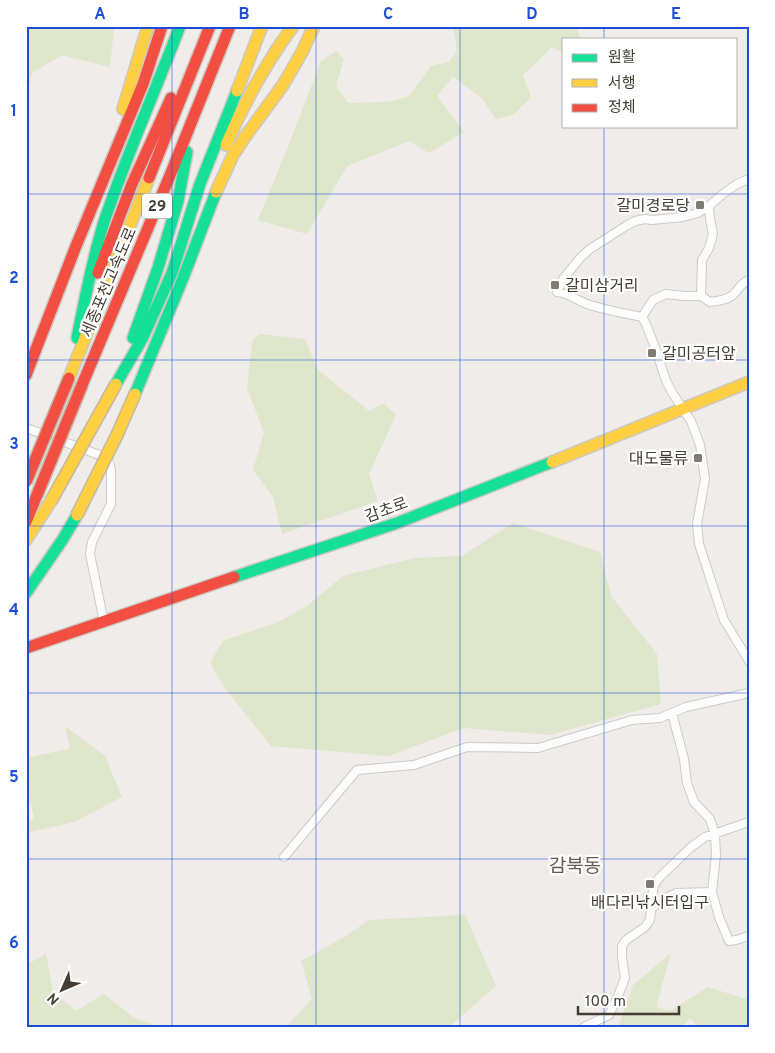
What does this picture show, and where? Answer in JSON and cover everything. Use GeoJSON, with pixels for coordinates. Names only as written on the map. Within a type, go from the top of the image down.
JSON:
{"type":"FeatureCollection","features":[{"type":"Feature","properties":{"kind":"main road"},"geometry":{"type":"LineString","coordinates":[[32,359],[51,299],[114,137],[148,26]]}},
{"type":"Feature","properties":{"kind":"main road"},"geometry":{"type":"LineString","coordinates":[[26,375],[76,246],[143,84],[162,26]]}},
{"type":"Feature","properties":{"kind":"main road"},"geometry":{"type":"LineString","coordinates":[[69,378],[96,247],[128,152],[180,26]]}},
{"type":"Feature","properties":{"kind":"main road"},"geometry":{"type":"LineString","coordinates":[[82,318],[132,184],[204,26]]}},
{"type":"Feature","properties":{"kind":"main road","name":"세종포천고속도로"},"geometry":{"type":"LineString","coordinates":[[26,482],[210,26]]}},
{"type":"Feature","properties":{"kind":"main road","name":"세종포천고속도로"},"geometry":{"type":"LineString","coordinates":[[26,522],[230,26]]}},
{"type":"Feature","properties":{"kind":"main road"},"geometry":{"type":"LineString","coordinates":[[26,540],[51,501],[142,339],[172,273],[200,184],[262,26]]}},
{"type":"Feature","properties":{"kind":"main road"},"geometry":{"type":"LineString","coordinates":[[153,351],[215,173],[232,130],[266,65],[294,26]]}},
{"type":"Feature","properties":{"kind":"main road"},"geometry":{"type":"LineString","coordinates":[[28,590],[77,515],[117,435],[136,394],[228,164],[294,68],[314,26]]}},
{"type":"Feature","properties":{"kind":"main road"},"geometry":{"type":"LineString","coordinates":[[116,384],[158,268],[178,201],[194,117]]}},
{"type":"Feature","properties":{"kind":"main road","name":"감초로"},"geometry":{"type":"LineString","coordinates":[[26,648],[398,523],[749,382]]}},
{"type":"Feature","properties":{"kind":"street"},"geometry":{"type":"LineString","coordinates":[[749,179],[737,184],[698,213],[659,220],[645,219],[626,226],[590,249],[560,283],[557,292],[565,292],[584,303],[597,307],[642,317],[646,324],[666,381],[691,420],[700,445],[705,479],[697,524],[699,544],[724,620],[749,661]]}},
{"type":"Feature","properties":{"kind":"street"},"geometry":{"type":"LineString","coordinates":[[701,296],[702,260],[709,248],[713,234],[709,206]]}},
{"type":"Feature","properties":{"kind":"street"},"geometry":{"type":"LineString","coordinates":[[642,317],[654,300],[666,294],[701,296],[710,302],[722,300],[732,296],[742,283],[749,280]]}},
{"type":"Feature","properties":{"kind":"street"},"geometry":{"type":"LineString","coordinates":[[26,428],[102,456],[109,462],[111,470],[111,504],[92,542],[90,554],[104,622]]}},
{"type":"Feature","properties":{"kind":"street"},"geometry":{"type":"LineString","coordinates":[[284,856],[358,770],[414,766],[467,747],[538,748],[632,720],[660,718],[686,707],[749,693]]}},
{"type":"Feature","properties":{"kind":"street"},"geometry":{"type":"LineString","coordinates":[[672,713],[684,759],[687,783],[694,802],[710,819],[715,834],[716,855],[712,892],[719,917],[728,941],[749,936]]}},
{"type":"Feature","properties":{"kind":"street"},"geometry":{"type":"LineString","coordinates":[[584,1027],[609,1015],[625,978],[622,946],[626,940],[645,927],[650,920],[653,890],[659,878],[697,842],[705,837],[749,822]]}},
{"type":"Feature","properties":{"kind":"street"},"geometry":{"type":"LineString","coordinates":[[652,908],[676,893],[712,892]]}},
{"type":"Feature","properties":{"kind":"green space"},"geometry":{"type":"Polygon","coordinates":[[[26,26],[114,26],[110,67],[62,55],[32,73],[26,100],[26,26]]]}},
{"type":"Feature","properties":{"kind":"green space"},"geometry":{"type":"Polygon","coordinates":[[[453,26],[575,26],[581,38],[562,38],[562,52],[552,47],[523,75],[531,97],[513,115],[496,119],[482,98],[453,77],[437,96],[464,132],[429,153],[409,141],[347,166],[307,234],[258,220],[321,61],[336,51],[344,59],[336,86],[348,103],[388,102],[408,97],[431,66],[449,62],[457,51],[453,26]]]}},
{"type":"Feature","properties":{"kind":"green space"},"geometry":{"type":"Polygon","coordinates":[[[260,334],[305,339],[318,370],[369,411],[383,403],[396,415],[369,474],[378,501],[282,534],[273,497],[253,470],[264,433],[247,388],[252,341],[260,334]]]}},
{"type":"Feature","properties":{"kind":"green space"},"geometry":{"type":"Polygon","coordinates":[[[513,523],[600,552],[611,596],[657,654],[661,704],[550,735],[464,728],[388,756],[271,746],[224,687],[210,663],[223,641],[276,623],[307,606],[343,576],[415,558],[462,556],[513,523]]]}},
{"type":"Feature","properties":{"kind":"green space"},"geometry":{"type":"Polygon","coordinates":[[[65,726],[105,756],[122,797],[74,822],[26,833],[26,824],[34,818],[26,780],[26,753],[29,757],[70,749],[65,726]]]}},
{"type":"Feature","properties":{"kind":"green space"},"geometry":{"type":"Polygon","coordinates":[[[465,914],[496,986],[450,1026],[286,1027],[312,999],[301,961],[346,936],[369,920],[465,914]]]}},
{"type":"Feature","properties":{"kind":"green space"},"geometry":{"type":"Polygon","coordinates":[[[671,953],[656,1007],[670,1011],[708,987],[749,1000],[749,1027],[699,1027],[690,1018],[682,1027],[618,1027],[633,985],[671,953]]]}},
{"type":"Feature","properties":{"kind":"green space"},"geometry":{"type":"Polygon","coordinates":[[[46,954],[53,991],[76,1011],[104,994],[133,1017],[160,1027],[26,1027],[26,965],[46,954]]]}},
{"type":"Feature","properties":{"kind":"traffic: fast"},"geometry":{"type":"LineString","coordinates":[[77,338],[92,265],[104,222],[180,26]]}},
{"type":"Feature","properties":{"kind":"traffic: fast"},"geometry":{"type":"LineString","coordinates":[[116,384],[142,339],[172,273],[200,184],[237,91]]}},
{"type":"Feature","properties":{"kind":"traffic: fast"},"geometry":{"type":"LineString","coordinates":[[133,338],[158,268],[178,201],[187,152]]}},
{"type":"Feature","properties":{"kind":"traffic: fast"},"geometry":{"type":"LineString","coordinates":[[135,394],[216,192]]}},
{"type":"Feature","properties":{"kind":"traffic: fast"},"geometry":{"type":"LineString","coordinates":[[234,577],[397,523],[552,462]]}},
{"type":"Feature","properties":{"kind":"traffic: fast"},"geometry":{"type":"LineString","coordinates":[[26,593],[77,515]]}},
{"type":"Feature","properties":{"kind":"traffic: slow"},"geometry":{"type":"LineString","coordinates":[[123,109],[148,26]]}},
{"type":"Feature","properties":{"kind":"traffic: slow"},"geometry":{"type":"LineString","coordinates":[[237,91],[262,26]]}},
{"type":"Feature","properties":{"kind":"traffic: slow"},"geometry":{"type":"LineString","coordinates":[[226,145],[256,84],[293,26]]}},
{"type":"Feature","properties":{"kind":"traffic: slow"},"geometry":{"type":"LineString","coordinates":[[216,192],[233,155],[283,85],[314,26]]}},
{"type":"Feature","properties":{"kind":"traffic: slow"},"geometry":{"type":"LineString","coordinates":[[69,378],[149,178]]}},
{"type":"Feature","properties":{"kind":"traffic: slow"},"geometry":{"type":"LineString","coordinates":[[552,462],[749,382]]}},
{"type":"Feature","properties":{"kind":"traffic: slow"},"geometry":{"type":"LineString","coordinates":[[51,501],[116,384]]}},
{"type":"Feature","properties":{"kind":"traffic: slow"},"geometry":{"type":"LineString","coordinates":[[77,515],[135,394]]}},
{"type":"Feature","properties":{"kind":"traffic: slow"},"geometry":{"type":"LineString","coordinates":[[26,540],[51,501]]}},
{"type":"Feature","properties":{"kind":"traffic: jam"},"geometry":{"type":"LineString","coordinates":[[26,375],[76,246],[143,84],[162,26]]}},
{"type":"Feature","properties":{"kind":"traffic: jam"},"geometry":{"type":"LineString","coordinates":[[149,178],[210,26]]}},
{"type":"Feature","properties":{"kind":"traffic: jam"},"geometry":{"type":"LineString","coordinates":[[82,385],[230,26]]}},
{"type":"Feature","properties":{"kind":"traffic: jam"},"geometry":{"type":"LineString","coordinates":[[98,273],[132,184],[171,98]]}},
{"type":"Feature","properties":{"kind":"traffic: jam"},"geometry":{"type":"LineString","coordinates":[[26,482],[69,378]]}},
{"type":"Feature","properties":{"kind":"traffic: jam"},"geometry":{"type":"LineString","coordinates":[[37,495],[82,385]]}},
{"type":"Feature","properties":{"kind":"traffic: jam"},"geometry":{"type":"LineString","coordinates":[[26,522],[37,495]]}},
{"type":"Feature","properties":{"kind":"traffic: jam"},"geometry":{"type":"LineString","coordinates":[[26,648],[234,577]]}},
{"type":"Feature","properties":{"kind":"place","name":"갈미경로당"},"geometry":{"type":"Point","coordinates":[700,205]}},
{"type":"Feature","properties":{"kind":"place","name":"갈미삼거리"},"geometry":{"type":"Point","coordinates":[555,285]}},
{"type":"Feature","properties":{"kind":"place","name":"갈미공터앞"},"geometry":{"type":"Point","coordinates":[652,353]}},
{"type":"Feature","properties":{"kind":"place","name":"대도물류"},"geometry":{"type":"Point","coordinates":[698,458]}},
{"type":"Feature","properties":{"kind":"place","name":"배다리낚시터입구"},"geometry":{"type":"Point","coordinates":[650,884]}},
{"type":"Feature","properties":{"kind":"district","name":"감북동"},"geometry":{"type":"Point","coordinates":[575,865]}}]}
